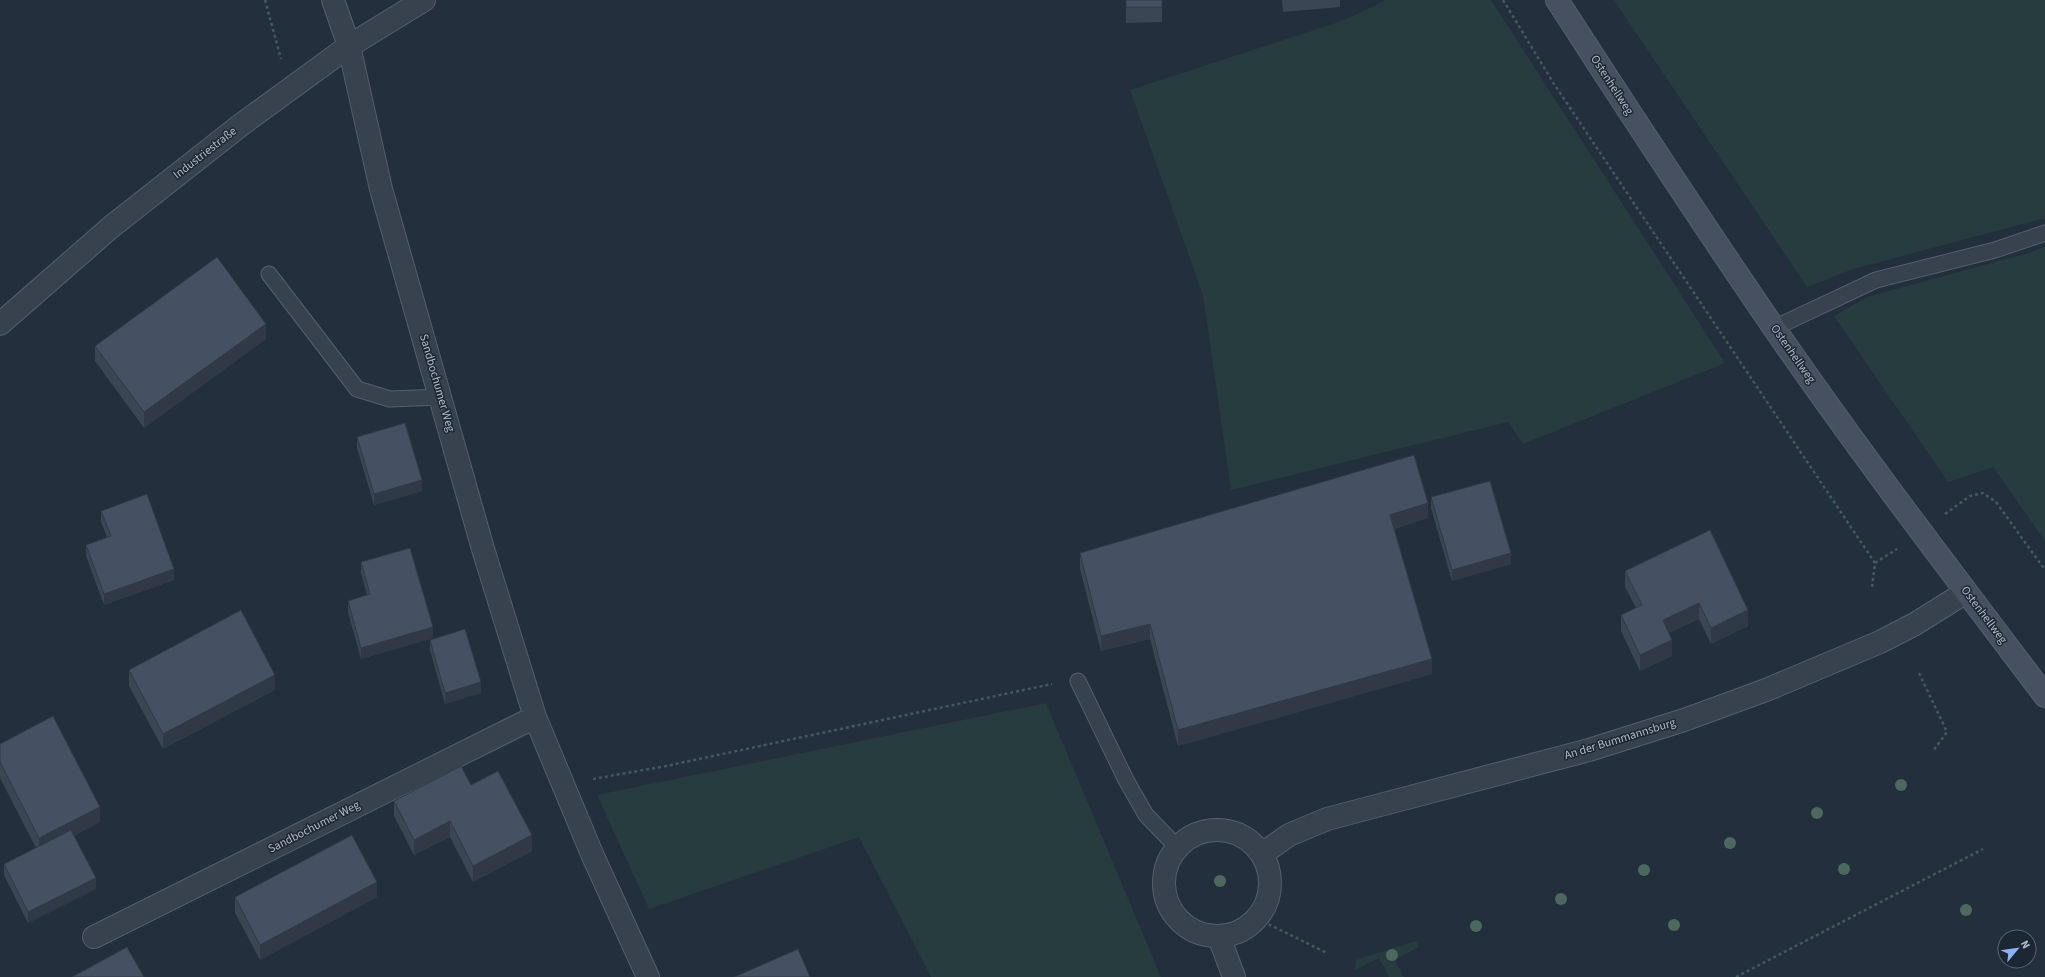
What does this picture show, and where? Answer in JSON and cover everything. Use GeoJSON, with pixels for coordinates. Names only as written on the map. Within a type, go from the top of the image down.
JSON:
{"type":"FeatureCollection","features":[{"type":"Feature","properties":{"kind":"main road","name":"Ostenhellweg"},"geometry":{"type":"LineString","coordinates":[[1557,0],[1627,109],[1774,328],[1921,531],[2045,696]]}},
{"type":"Feature","properties":{"kind":"street","name":"Sandbochumer Weg"},"geometry":{"type":"LineString","coordinates":[[333,0],[349,46],[369,143],[381,189],[483,549],[535,716],[564,787],[648,977]]}},
{"type":"Feature","properties":{"kind":"street","name":"Industriestraße"},"geometry":{"type":"LineString","coordinates":[[0,324],[111,227],[289,89],[349,46],[424,0]]}},
{"type":"Feature","properties":{"kind":"street","name":"An der Bummannsburg"},"geometry":{"type":"LineString","coordinates":[[1262,854],[1289,835],[1327,819],[1589,750],[1684,720],[1766,690],[1848,657],[1900,633],[1966,592]]}},
{"type":"Feature","properties":{"kind":"street","name":"Sandbochumer Weg"},"geometry":{"type":"LineString","coordinates":[[94,937],[535,716]]}},
{"type":"Feature","properties":{"kind":"street"},"geometry":{"type":"LineString","coordinates":[[1212,830],[1231,831],[1249,840],[1262,854],[1270,876],[1269,899],[1258,919],[1239,932],[1219,937],[1197,933],[1180,922],[1168,905],[1163,885],[1166,865],[1177,847],[1193,835],[1212,830]]}},
{"type":"Feature","properties":{"kind":"street"},"geometry":{"type":"LineString","coordinates":[[1219,937],[1234,977]]}},
{"type":"Feature","properties":{"kind":"lane"},"geometry":{"type":"LineString","coordinates":[[1774,328],[1876,280],[1995,250],[2045,233]]}},
{"type":"Feature","properties":{"kind":"lane"},"geometry":{"type":"LineString","coordinates":[[268,274],[357,389],[390,399],[441,397]]}},
{"type":"Feature","properties":{"kind":"lane"},"geometry":{"type":"LineString","coordinates":[[1078,681],[1126,780],[1146,815],[1177,847]]}},
{"type":"Feature","properties":{"kind":"path"},"geometry":{"type":"LineString","coordinates":[[265,0],[289,89]]}},
{"type":"Feature","properties":{"kind":"path"},"geometry":{"type":"LineString","coordinates":[[1503,0],[1563,97],[1875,563],[1872,588]]}},
{"type":"Feature","properties":{"kind":"path"},"geometry":{"type":"LineString","coordinates":[[1875,563],[1970,496],[1983,493],[1996,502],[2045,570]]}},
{"type":"Feature","properties":{"kind":"path"},"geometry":{"type":"LineString","coordinates":[[1919,673],[1947,732],[1933,751]]}},
{"type":"Feature","properties":{"kind":"path"},"geometry":{"type":"LineString","coordinates":[[564,787],[594,779],[666,766],[1041,685],[1078,681]]}},
{"type":"Feature","properties":{"kind":"path"},"geometry":{"type":"LineString","coordinates":[[1736,977],[1984,849]]}},
{"type":"Feature","properties":{"kind":"path"},"geometry":{"type":"LineString","coordinates":[[1258,919],[1327,953]]}},
{"type":"Feature","properties":{"kind":"green space"},"geometry":{"type":"Polygon","coordinates":[[[1386,0],[1491,0],[1725,363],[1523,444],[1508,422],[1231,490],[1203,295],[1130,90],[1342,21],[1386,0]]]}},
{"type":"Feature","properties":{"kind":"green space"},"geometry":{"type":"Polygon","coordinates":[[[1614,0],[2045,0],[2045,218],[1853,269],[1807,287],[1614,0]]]}},
{"type":"Feature","properties":{"kind":"green space"},"geometry":{"type":"Polygon","coordinates":[[[2045,246],[2045,541],[1993,467],[1948,482],[1834,316],[1867,297],[2032,252],[2045,246]]]}},
{"type":"Feature","properties":{"kind":"green space"},"geometry":{"type":"Polygon","coordinates":[[[1046,703],[1161,977],[931,977],[859,837],[649,909],[597,795],[1046,703]]]}},
{"type":"Feature","properties":{"kind":"green space"},"geometry":{"type":"Polygon","coordinates":[[[1416,941],[1419,947],[1395,960],[1404,977],[1389,977],[1379,958],[1355,970],[1356,960],[1416,941]]]}},
{"type":"Feature","properties":{"kind":"building"},"geometry":{"type":"Polygon","coordinates":[[[1126,0],[1162,0],[1162,7],[1126,7],[1126,0]]]}},
{"type":"Feature","properties":{"kind":"building"},"geometry":{"type":"Polygon","coordinates":[[[217,257],[266,324],[144,412],[95,346],[217,257]]]}},
{"type":"Feature","properties":{"kind":"building"},"geometry":{"type":"Polygon","coordinates":[[[405,423],[422,480],[374,494],[357,437],[405,423]]]}},
{"type":"Feature","properties":{"kind":"building"},"geometry":{"type":"Polygon","coordinates":[[[1414,455],[1428,503],[1390,515],[1432,659],[1178,730],[1150,624],[1101,636],[1080,553],[1414,455]]]}},
{"type":"Feature","properties":{"kind":"building"},"geometry":{"type":"Polygon","coordinates":[[[1490,481],[1511,553],[1452,570],[1431,497],[1490,481]]]}},
{"type":"Feature","properties":{"kind":"building"},"geometry":{"type":"Polygon","coordinates":[[[147,494],[174,569],[104,594],[86,545],[111,536],[101,511],[147,494]]]}},
{"type":"Feature","properties":{"kind":"building"},"geometry":{"type":"Polygon","coordinates":[[[1710,530],[1748,610],[1711,628],[1699,603],[1663,620],[1672,640],[1640,655],[1621,615],[1642,605],[1625,571],[1710,530]]]}},
{"type":"Feature","properties":{"kind":"building"},"geometry":{"type":"Polygon","coordinates":[[[410,548],[433,627],[361,648],[348,601],[370,594],[361,562],[410,548]]]}},
{"type":"Feature","properties":{"kind":"building"},"geometry":{"type":"Polygon","coordinates":[[[241,610],[275,675],[163,734],[129,670],[241,610]]]}},
{"type":"Feature","properties":{"kind":"building"},"geometry":{"type":"Polygon","coordinates":[[[465,629],[481,682],[445,693],[430,640],[465,629]]]}},
{"type":"Feature","properties":{"kind":"building"},"geometry":{"type":"Polygon","coordinates":[[[53,716],[100,807],[39,838],[0,762],[0,744],[53,716]]]}},
{"type":"Feature","properties":{"kind":"building"},"geometry":{"type":"Polygon","coordinates":[[[461,766],[471,785],[498,771],[532,835],[473,866],[450,821],[414,840],[394,801],[461,766]]]}},
{"type":"Feature","properties":{"kind":"building"},"geometry":{"type":"Polygon","coordinates":[[[71,830],[96,878],[28,912],[4,864],[71,830]]]}},
{"type":"Feature","properties":{"kind":"building"},"geometry":{"type":"Polygon","coordinates":[[[352,835],[377,882],[260,945],[235,897],[352,835]]]}},
{"type":"Feature","properties":{"kind":"building"},"geometry":{"type":"Polygon","coordinates":[[[127,947],[144,977],[72,977],[127,947]]]}},
{"type":"Feature","properties":{"kind":"building"},"geometry":{"type":"Polygon","coordinates":[[[798,949],[810,977],[734,977],[798,949]]]}}]}
